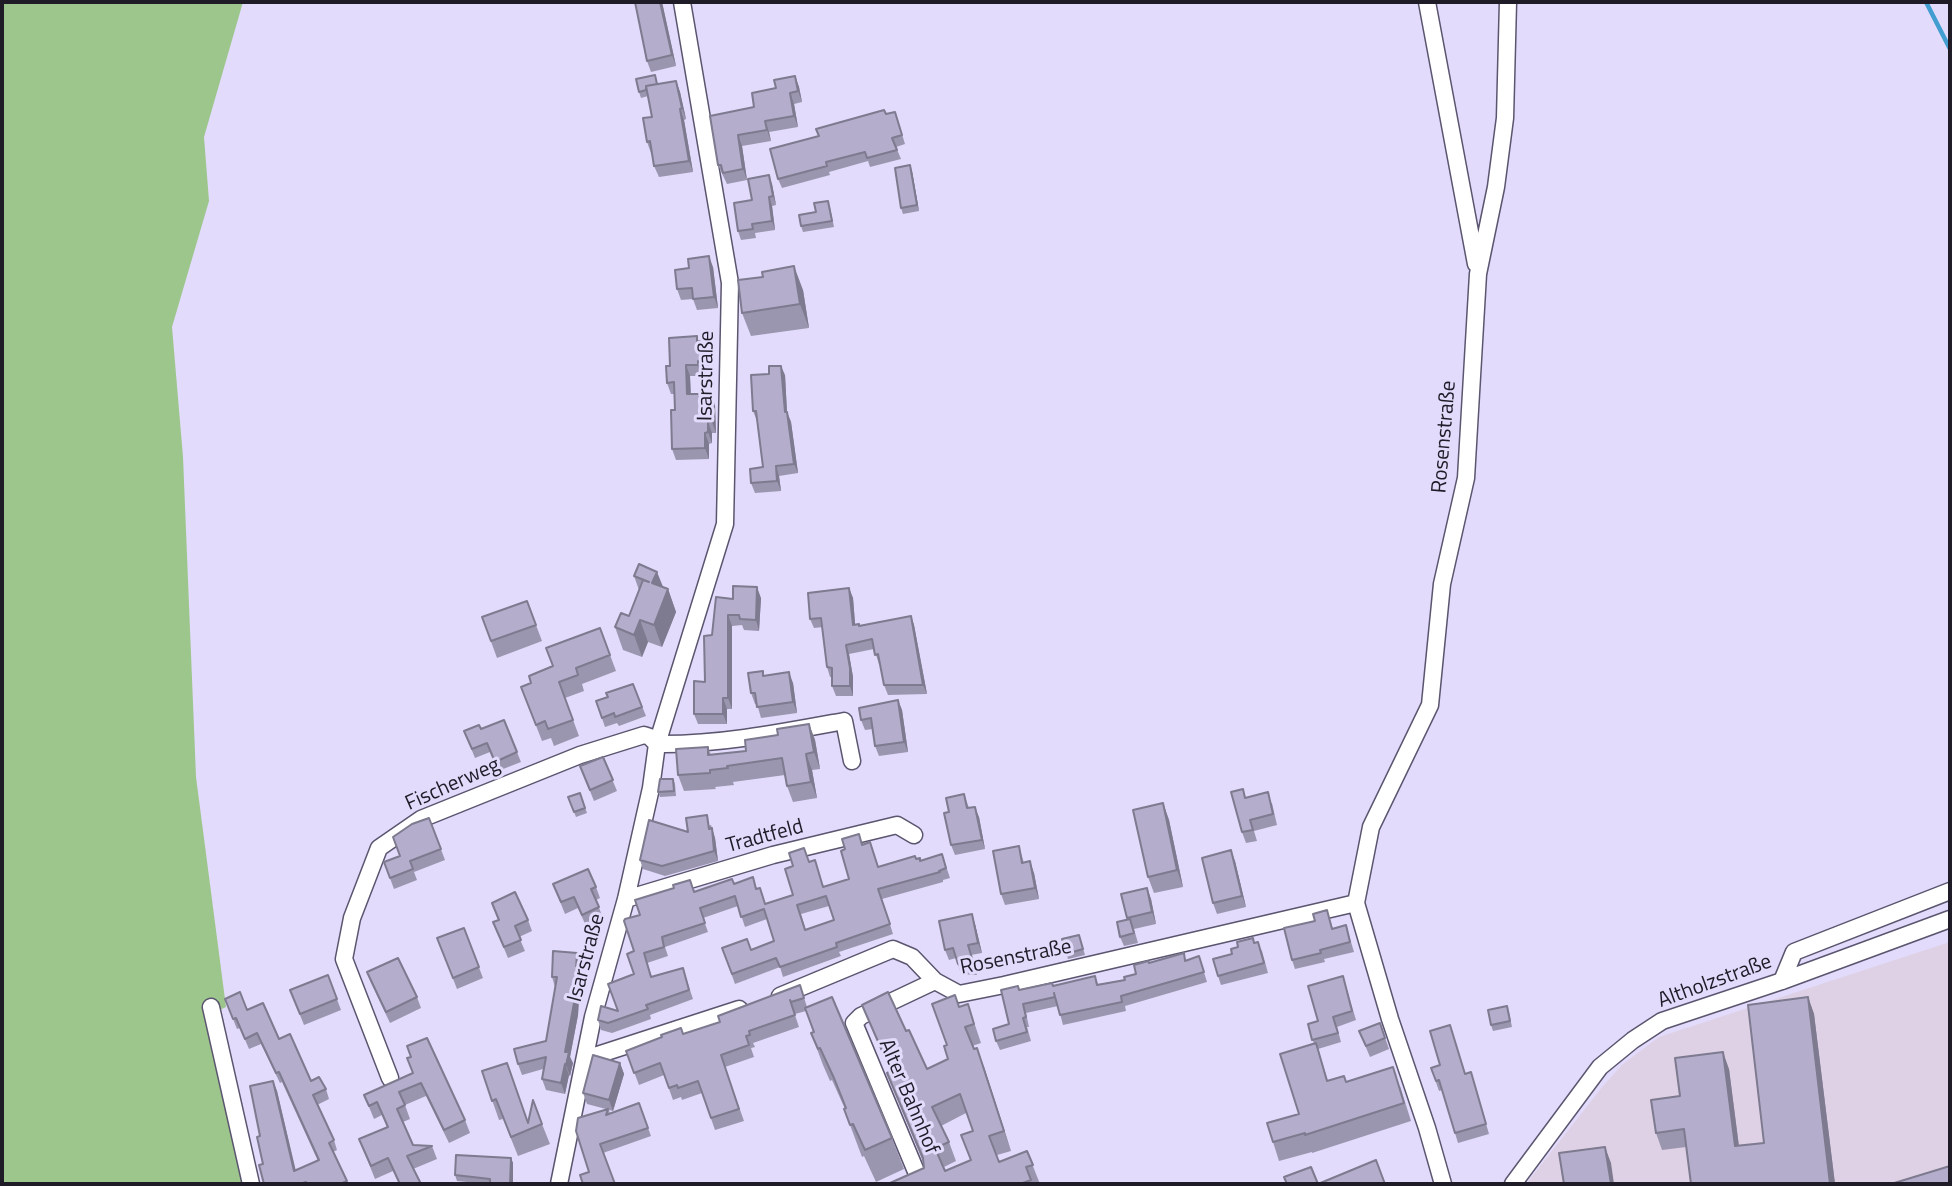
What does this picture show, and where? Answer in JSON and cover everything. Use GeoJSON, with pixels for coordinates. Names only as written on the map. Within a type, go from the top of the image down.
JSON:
{"type":"FeatureCollection","features":[{"type":"Feature","properties":{"kind":"street","name":"Isarstraße"},"geometry":{"type":"LineString","coordinates":[[559,1184],[593,1017],[626,898],[651,788],[657,744],[725,524],[730,282],[682,2]]}},
{"type":"Feature","properties":{"kind":"street"},"geometry":{"type":"LineString","coordinates":[[1427,2],[1478,274]]}},
{"type":"Feature","properties":{"kind":"street","name":"Rosenstraße"},"geometry":{"type":"LineString","coordinates":[[1443,1184],[1356,903],[1371,827],[1430,705],[1443,584],[1466,478],[1478,274],[1496,187],[1505,118],[1508,2]]}},
{"type":"Feature","properties":{"kind":"street"},"geometry":{"type":"LineString","coordinates":[[657,744],[777,733],[844,721],[852,761]]}},
{"type":"Feature","properties":{"kind":"street","name":"Fischerweg"},"geometry":{"type":"LineString","coordinates":[[390,1078],[344,959],[352,918],[379,849],[421,819],[580,755],[644,735],[657,744]]}},
{"type":"Feature","properties":{"kind":"street","name":"Tradtfeld"},"geometry":{"type":"LineString","coordinates":[[626,898],[773,855],[897,825],[914,835]]}},
{"type":"Feature","properties":{"kind":"street"},"geometry":{"type":"LineString","coordinates":[[1782,981],[1794,952],[1950,891]]}},
{"type":"Feature","properties":{"kind":"street","name":"Rosenstraße"},"geometry":{"type":"LineString","coordinates":[[585,1059],[764,1001],[893,949],[912,957],[936,981],[958,994],[1356,903]]}},
{"type":"Feature","properties":{"kind":"street","name":"Altholzstraße"},"geometry":{"type":"LineString","coordinates":[[1513,1184],[1600,1067],[1662,1021],[1782,981],[1950,919]]}},
{"type":"Feature","properties":{"kind":"street","name":"Alter Bahnhof"},"geometry":{"type":"LineString","coordinates":[[913,1184],[920,1181],[854,1023],[861,1016],[936,981]]}},
{"type":"Feature","properties":{"kind":"street"},"geometry":{"type":"LineString","coordinates":[[211,1007],[251,1184]]}},
{"type":"Feature","properties":{"kind":"shaded area"},"geometry":{"type":"Polygon","coordinates":[[[1950,942],[1950,1184],[1526,1184],[1603,1086],[1623,1064],[1659,1037],[1950,942]]]}},
{"type":"Feature","properties":{"kind":"green space"},"geometry":{"type":"Polygon","coordinates":[[[2,2],[243,2],[204,137],[209,201],[172,327],[183,457],[196,777],[226,1007],[211,1014],[245,1184],[2,1184],[2,2]]]}},
{"type":"Feature","properties":{"kind":"building"},"geometry":{"type":"Polygon","coordinates":[[[635,2],[660,2],[672,55],[647,61],[635,2]]]}},
{"type":"Feature","properties":{"kind":"building"},"geometry":{"type":"Polygon","coordinates":[[[655,75],[657,84],[646,86],[646,90],[639,92],[636,79],[655,75]]]}},
{"type":"Feature","properties":{"kind":"building"},"geometry":{"type":"Polygon","coordinates":[[[795,76],[798,91],[790,93],[794,116],[765,121],[767,130],[738,135],[743,169],[723,173],[721,165],[718,165],[710,116],[754,107],[752,93],[776,88],[774,80],[795,76]]]}},
{"type":"Feature","properties":{"kind":"building"},"geometry":{"type":"Polygon","coordinates":[[[676,81],[689,161],[654,166],[643,118],[652,117],[646,86],[676,81]]]}},
{"type":"Feature","properties":{"kind":"building"},"geometry":{"type":"Polygon","coordinates":[[[884,110],[886,114],[895,112],[902,135],[892,138],[897,150],[867,158],[865,152],[826,162],[827,166],[778,179],[770,149],[819,136],[816,129],[884,110]]]}},
{"type":"Feature","properties":{"kind":"building"},"geometry":{"type":"Polygon","coordinates":[[[910,165],[917,205],[901,208],[895,168],[910,165]]]}},
{"type":"Feature","properties":{"kind":"building"},"geometry":{"type":"Polygon","coordinates":[[[769,175],[773,196],[769,197],[772,221],[752,224],[753,229],[738,231],[734,203],[752,200],[748,179],[769,175]]]}},
{"type":"Feature","properties":{"kind":"building"},"geometry":{"type":"Polygon","coordinates":[[[828,201],[832,221],[801,226],[799,215],[816,212],[814,203],[828,201]]]}},
{"type":"Feature","properties":{"kind":"building"},"geometry":{"type":"Polygon","coordinates":[[[709,256],[714,297],[693,299],[692,288],[677,289],[675,270],[689,268],[688,259],[709,256]]]}},
{"type":"Feature","properties":{"kind":"building"},"geometry":{"type":"Polygon","coordinates":[[[794,266],[800,304],[742,313],[738,280],[763,277],[762,272],[794,266]]]}},
{"type":"Feature","properties":{"kind":"building"},"geometry":{"type":"Polygon","coordinates":[[[697,336],[697,341],[704,341],[705,360],[698,361],[698,365],[686,365],[687,394],[711,394],[712,422],[708,422],[708,432],[705,433],[705,448],[672,449],[671,410],[675,410],[674,382],[667,383],[666,366],[670,366],[669,338],[697,336]]]}},
{"type":"Feature","properties":{"kind":"building"},"geometry":{"type":"Polygon","coordinates":[[[769,366],[781,366],[794,464],[776,466],[777,481],[751,483],[750,469],[763,467],[756,411],[753,411],[751,375],[769,374],[769,366]]]}},
{"type":"Feature","properties":{"kind":"building"},"geometry":{"type":"Polygon","coordinates":[[[639,564],[657,572],[652,583],[668,589],[654,625],[640,620],[634,635],[615,627],[621,613],[629,616],[643,580],[649,582],[634,576],[639,564]]]}},
{"type":"Feature","properties":{"kind":"building"},"geometry":{"type":"Polygon","coordinates":[[[733,586],[757,587],[756,620],[728,615],[728,698],[723,698],[723,714],[694,714],[694,681],[705,682],[704,636],[712,635],[716,597],[733,599],[733,586]]]}},
{"type":"Feature","properties":{"kind":"building"},"geometry":{"type":"Polygon","coordinates":[[[849,588],[853,625],[911,616],[923,685],[884,685],[872,639],[846,645],[850,686],[832,686],[832,668],[827,667],[821,618],[810,619],[808,593],[849,588]]]}},
{"type":"Feature","properties":{"kind":"building"},"geometry":{"type":"Polygon","coordinates":[[[527,601],[536,625],[491,641],[482,617],[527,601]]]}},
{"type":"Feature","properties":{"kind":"building"},"geometry":{"type":"Polygon","coordinates":[[[600,628],[610,655],[576,668],[578,675],[559,682],[573,720],[548,729],[545,721],[536,725],[521,687],[531,683],[529,676],[553,666],[546,648],[600,628]]]}},
{"type":"Feature","properties":{"kind":"building"},"geometry":{"type":"Polygon","coordinates":[[[763,671],[763,676],[789,672],[793,702],[757,707],[755,693],[751,693],[748,673],[763,671]]]}},
{"type":"Feature","properties":{"kind":"building"},"geometry":{"type":"Polygon","coordinates":[[[633,684],[642,707],[615,717],[614,713],[602,718],[596,701],[608,697],[606,693],[633,684]]]}},
{"type":"Feature","properties":{"kind":"building"},"geometry":{"type":"Polygon","coordinates":[[[898,700],[904,742],[875,746],[871,718],[861,720],[859,708],[898,700]]]}},
{"type":"Feature","properties":{"kind":"building"},"geometry":{"type":"Polygon","coordinates":[[[504,720],[517,752],[495,762],[487,743],[472,749],[464,731],[479,725],[481,729],[504,720]]]}},
{"type":"Feature","properties":{"kind":"building"},"geometry":{"type":"Polygon","coordinates":[[[809,724],[814,752],[806,754],[811,782],[787,786],[782,758],[727,766],[728,768],[710,770],[710,773],[678,775],[676,749],[708,747],[708,755],[746,751],[745,740],[778,735],[777,729],[809,724]]]}},
{"type":"Feature","properties":{"kind":"building"},"geometry":{"type":"Polygon","coordinates":[[[603,757],[613,780],[590,790],[580,766],[603,757]]]}},
{"type":"Feature","properties":{"kind":"building"},"geometry":{"type":"Polygon","coordinates":[[[660,779],[673,779],[674,791],[658,792],[660,779]]]}},
{"type":"Feature","properties":{"kind":"building"},"geometry":{"type":"Polygon","coordinates":[[[1243,789],[1245,798],[1268,792],[1273,814],[1250,820],[1253,830],[1242,832],[1231,792],[1243,789]]]}},
{"type":"Feature","properties":{"kind":"building"},"geometry":{"type":"Polygon","coordinates":[[[580,793],[585,808],[574,812],[568,797],[580,793]]]}},
{"type":"Feature","properties":{"kind":"building"},"geometry":{"type":"Polygon","coordinates":[[[964,794],[967,808],[975,807],[982,840],[951,845],[944,813],[949,812],[946,798],[964,794]]]}},
{"type":"Feature","properties":{"kind":"building"},"geometry":{"type":"Polygon","coordinates":[[[1163,803],[1177,870],[1148,877],[1133,810],[1163,803]]]}},
{"type":"Feature","properties":{"kind":"building"},"geometry":{"type":"Polygon","coordinates":[[[707,815],[709,829],[712,828],[714,851],[662,866],[640,860],[649,820],[688,832],[686,818],[707,815]]]}},
{"type":"Feature","properties":{"kind":"building"},"geometry":{"type":"Polygon","coordinates":[[[429,818],[441,849],[410,861],[413,869],[390,878],[384,862],[400,856],[393,837],[412,824],[429,818]]]}},
{"type":"Feature","properties":{"kind":"building"},"geometry":{"type":"Polygon","coordinates":[[[859,834],[862,845],[870,842],[878,867],[915,856],[916,859],[920,858],[920,861],[942,854],[946,868],[878,889],[890,924],[836,943],[837,947],[780,967],[776,958],[732,974],[722,948],[747,939],[751,950],[774,941],[764,909],[741,917],[735,896],[700,908],[705,923],[662,937],[664,947],[644,953],[651,977],[683,968],[689,990],[646,1005],[648,1009],[608,1023],[598,1020],[601,1006],[618,1011],[608,984],[634,974],[627,954],[634,951],[624,921],[640,915],[635,900],[690,880],[694,892],[732,879],[734,884],[753,877],[756,889],[760,888],[765,904],[793,895],[785,869],[793,866],[789,853],[804,848],[809,862],[815,860],[823,887],[849,879],[841,851],[845,849],[842,839],[859,834]],[[826,896],[797,905],[805,930],[834,920],[826,896]]]}},
{"type":"Feature","properties":{"kind":"building"},"geometry":{"type":"Polygon","coordinates":[[[1019,846],[1022,863],[1030,861],[1035,888],[1001,894],[993,851],[1019,846]]]}},
{"type":"Feature","properties":{"kind":"building"},"geometry":{"type":"Polygon","coordinates":[[[1231,850],[1242,896],[1213,903],[1202,858],[1231,850]]]}},
{"type":"Feature","properties":{"kind":"building"},"geometry":{"type":"Polygon","coordinates":[[[588,869],[596,887],[591,889],[599,907],[582,915],[574,897],[561,902],[553,884],[588,869]]]}},
{"type":"Feature","properties":{"kind":"building"},"geometry":{"type":"Polygon","coordinates":[[[1147,888],[1152,912],[1127,918],[1121,894],[1147,888]]]}},
{"type":"Feature","properties":{"kind":"building"},"geometry":{"type":"Polygon","coordinates":[[[515,892],[528,920],[515,926],[521,940],[504,947],[493,922],[499,920],[492,903],[515,892]]]}},
{"type":"Feature","properties":{"kind":"building"},"geometry":{"type":"Polygon","coordinates":[[[1327,910],[1332,929],[1346,925],[1350,942],[1292,960],[1284,928],[1315,921],[1313,914],[1327,910]]]}},
{"type":"Feature","properties":{"kind":"building"},"geometry":{"type":"Polygon","coordinates":[[[972,914],[978,943],[968,945],[974,965],[958,964],[953,948],[945,950],[939,921],[972,914]]]}},
{"type":"Feature","properties":{"kind":"building"},"geometry":{"type":"Polygon","coordinates":[[[1130,919],[1134,933],[1120,937],[1117,922],[1130,919]]]}},
{"type":"Feature","properties":{"kind":"building"},"geometry":{"type":"Polygon","coordinates":[[[464,928],[479,967],[453,978],[437,938],[464,928]]]}},
{"type":"Feature","properties":{"kind":"building"},"geometry":{"type":"Polygon","coordinates":[[[1079,935],[1083,949],[1066,954],[1062,939],[1079,935]]]}},
{"type":"Feature","properties":{"kind":"building"},"geometry":{"type":"Polygon","coordinates":[[[1253,938],[1254,943],[1258,942],[1264,963],[1218,976],[1213,959],[1232,954],[1231,949],[1238,947],[1237,942],[1253,938]]]}},
{"type":"Feature","properties":{"kind":"building"},"geometry":{"type":"Polygon","coordinates":[[[553,951],[577,953],[574,1003],[565,1052],[569,1052],[561,1083],[542,1079],[546,1057],[518,1064],[514,1049],[546,1041],[557,977],[552,977],[553,951]]]}},
{"type":"Feature","properties":{"kind":"building"},"geometry":{"type":"Polygon","coordinates":[[[1184,953],[1185,961],[1199,956],[1204,972],[1121,996],[1122,1002],[1060,1015],[1054,993],[1055,997],[1023,1004],[1027,1032],[996,1041],[993,1029],[1009,1024],[1001,990],[1018,986],[1019,990],[1052,983],[1053,986],[1095,976],[1097,985],[1125,980],[1124,977],[1136,974],[1134,965],[1184,953]]]}},
{"type":"Feature","properties":{"kind":"building"},"geometry":{"type":"Polygon","coordinates":[[[398,958],[417,997],[386,1012],[367,972],[398,958]]]}},
{"type":"Feature","properties":{"kind":"building"},"geometry":{"type":"Polygon","coordinates":[[[328,975],[337,999],[300,1014],[290,990],[328,975]]]}},
{"type":"Feature","properties":{"kind":"building"},"geometry":{"type":"Polygon","coordinates":[[[1343,976],[1352,1011],[1333,1017],[1338,1033],[1312,1040],[1308,1024],[1318,1021],[1308,986],[1343,976]]]}},
{"type":"Feature","properties":{"kind":"building"},"geometry":{"type":"Polygon","coordinates":[[[800,985],[804,998],[791,1002],[790,1000],[795,1015],[749,1031],[750,1035],[746,1036],[749,1045],[721,1055],[739,1109],[711,1118],[698,1081],[678,1088],[677,1085],[669,1088],[660,1063],[634,1073],[626,1051],[681,1028],[683,1034],[720,1022],[718,1016],[800,985]]]}},
{"type":"Feature","properties":{"kind":"building"},"geometry":{"type":"Polygon","coordinates":[[[240,992],[247,1010],[263,1003],[279,1039],[290,1034],[311,1081],[319,1077],[326,1089],[313,1095],[334,1140],[329,1143],[347,1181],[340,1184],[264,1184],[259,1165],[263,1164],[257,1137],[260,1136],[250,1086],[273,1081],[294,1171],[319,1160],[279,1072],[276,1073],[257,1033],[245,1039],[236,1018],[233,1019],[225,999],[240,992]]]}},
{"type":"Feature","properties":{"kind":"building"},"geometry":{"type":"Polygon","coordinates":[[[888,992],[927,1069],[948,1059],[944,1046],[947,1045],[932,1004],[955,995],[959,1007],[968,1004],[974,1024],[965,1027],[974,1049],[977,1048],[1004,1131],[989,1136],[999,1162],[1027,1151],[1033,1165],[1026,1167],[1031,1180],[1020,1184],[890,1183],[924,1168],[923,1158],[887,1073],[891,1071],[862,1005],[888,992]],[[960,1094],[932,1107],[949,1142],[935,1148],[945,1171],[971,1160],[961,1135],[973,1131],[960,1094]]]}},
{"type":"Feature","properties":{"kind":"building"},"geometry":{"type":"Polygon","coordinates":[[[832,997],[892,1138],[865,1150],[853,1124],[850,1125],[834,1078],[811,1033],[814,1032],[805,1008],[832,997]]]}},
{"type":"Feature","properties":{"kind":"building"},"geometry":{"type":"Polygon","coordinates":[[[1808,997],[1830,1184],[1691,1184],[1684,1129],[1656,1133],[1651,1100],[1680,1096],[1675,1058],[1723,1052],[1735,1146],[1764,1143],[1748,1005],[1808,997]]]}},
{"type":"Feature","properties":{"kind":"building"},"geometry":{"type":"Polygon","coordinates":[[[1507,1006],[1510,1021],[1491,1025],[1488,1010],[1507,1006]]]}},
{"type":"Feature","properties":{"kind":"building"},"geometry":{"type":"Polygon","coordinates":[[[1380,1023],[1385,1038],[1366,1046],[1359,1031],[1380,1023]]]}},
{"type":"Feature","properties":{"kind":"building"},"geometry":{"type":"Polygon","coordinates":[[[1450,1025],[1465,1074],[1471,1072],[1486,1124],[1455,1133],[1439,1080],[1436,1081],[1431,1068],[1440,1065],[1430,1031],[1450,1025]]]}},
{"type":"Feature","properties":{"kind":"building"},"geometry":{"type":"Polygon","coordinates":[[[427,1038],[465,1120],[444,1130],[421,1083],[399,1092],[405,1105],[397,1109],[413,1145],[432,1146],[407,1156],[421,1184],[400,1184],[388,1158],[371,1166],[359,1139],[388,1127],[377,1102],[369,1106],[364,1095],[413,1073],[407,1058],[411,1057],[407,1046],[427,1038]]]}},
{"type":"Feature","properties":{"kind":"building"},"geometry":{"type":"Polygon","coordinates":[[[1316,1043],[1327,1081],[1344,1076],[1346,1082],[1393,1067],[1404,1103],[1305,1135],[1273,1142],[1267,1123],[1299,1114],[1280,1054],[1316,1043]]]}},
{"type":"Feature","properties":{"kind":"building"},"geometry":{"type":"Polygon","coordinates":[[[593,1055],[620,1063],[609,1100],[583,1093],[593,1055]]]}},
{"type":"Feature","properties":{"kind":"building"},"geometry":{"type":"Polygon","coordinates":[[[507,1063],[528,1123],[533,1100],[542,1124],[511,1137],[496,1099],[492,1101],[482,1071],[507,1063]]]}},
{"type":"Feature","properties":{"kind":"building"},"geometry":{"type":"Polygon","coordinates":[[[639,1103],[648,1128],[600,1144],[615,1184],[583,1184],[580,1175],[589,1172],[576,1131],[578,1118],[608,1109],[606,1115],[639,1103]]]}},
{"type":"Feature","properties":{"kind":"building"},"geometry":{"type":"Polygon","coordinates":[[[1605,1147],[1611,1184],[1564,1184],[1559,1153],[1605,1147]]]}},
{"type":"Feature","properties":{"kind":"building"},"geometry":{"type":"Polygon","coordinates":[[[456,1155],[511,1158],[510,1184],[495,1184],[490,1183],[490,1179],[455,1175],[456,1155]]]}},
{"type":"Feature","properties":{"kind":"building"},"geometry":{"type":"Polygon","coordinates":[[[1376,1160],[1385,1184],[1318,1184],[1376,1160]]]}},
{"type":"Feature","properties":{"kind":"building"},"geometry":{"type":"Polygon","coordinates":[[[1950,1166],[1950,1184],[1891,1184],[1950,1166]]]}},
{"type":"Feature","properties":{"kind":"building"},"geometry":{"type":"Polygon","coordinates":[[[1311,1167],[1318,1184],[1287,1184],[1284,1177],[1311,1167]]]}},
{"type":"Feature","properties":{"kind":"waterway"},"geometry":{"type":"LineString","coordinates":[[1926,2],[1950,49]]}}]}
